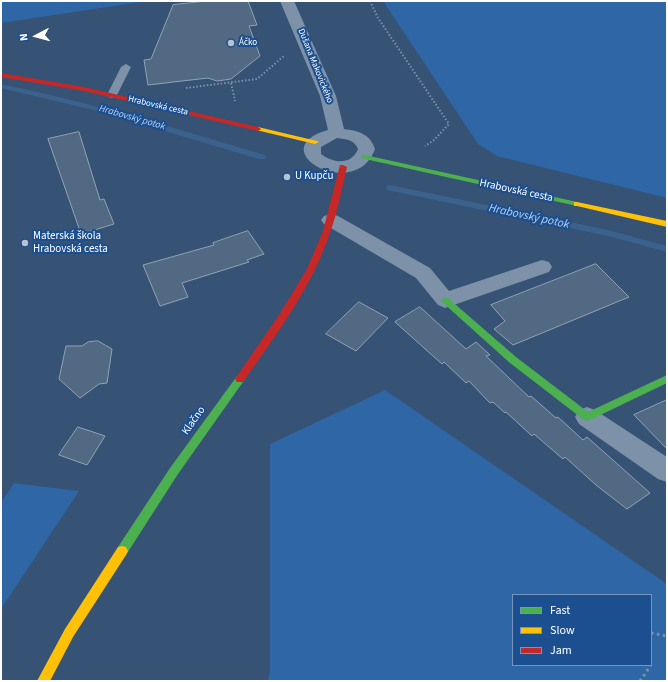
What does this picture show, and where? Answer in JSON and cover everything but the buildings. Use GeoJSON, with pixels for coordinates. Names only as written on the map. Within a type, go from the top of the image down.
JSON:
{"type":"FeatureCollection","features":[{"type":"Feature","properties":{"kind":"street","name":"Dušana Makovického"},"geometry":{"type":"LineString","coordinates":[[287,1],[328,96],[337,133]]}},
{"type":"Feature","properties":{"kind":"street","name":"Hrabovská cesta"},"geometry":{"type":"LineString","coordinates":[[1,75],[50,82],[112,95],[315,142]]}},
{"type":"Feature","properties":{"kind":"street"},"geometry":{"type":"LineString","coordinates":[[337,133],[347,134],[362,140],[367,145],[368,151],[360,162],[342,167],[332,166],[316,159],[312,148],[315,142],[324,136],[337,133]]}},
{"type":"Feature","properties":{"kind":"street","name":"Hrabovská cesta"},"geometry":{"type":"LineString","coordinates":[[365,157],[667,224]]}},
{"type":"Feature","properties":{"kind":"street","name":"Klačno"},"geometry":{"type":"LineString","coordinates":[[43,681],[69,633],[174,471],[272,334],[300,288],[319,252],[331,220],[342,167]]}},
{"type":"Feature","properties":{"kind":"street"},"geometry":{"type":"LineString","coordinates":[[331,220],[423,273],[445,300],[513,360],[587,416],[667,471]]}},
{"type":"Feature","properties":{"kind":"street"},"geometry":{"type":"LineString","coordinates":[[445,300],[542,267]]}},
{"type":"Feature","properties":{"kind":"street"},"geometry":{"type":"LineString","coordinates":[[587,416],[667,379]]}},
{"type":"Feature","properties":{"kind":"lane"},"geometry":{"type":"LineString","coordinates":[[112,95],[126,67]]}},
{"type":"Feature","properties":{"kind":"path"},"geometry":{"type":"LineString","coordinates":[[370,1],[378,18],[450,124],[434,140],[422,148]]}},
{"type":"Feature","properties":{"kind":"path"},"geometry":{"type":"LineString","coordinates":[[184,88],[257,79],[278,63],[288,51]]}},
{"type":"Feature","properties":{"kind":"path"},"geometry":{"type":"LineString","coordinates":[[231,83],[236,106]]}},
{"type":"Feature","properties":{"kind":"path"},"geometry":{"type":"LineString","coordinates":[[652,633],[667,636]]}},
{"type":"Feature","properties":{"kind":"path"},"geometry":{"type":"LineString","coordinates":[[640,681],[650,666]]}},
{"type":"Feature","properties":{"kind":"shaded area"},"geometry":{"type":"Polygon","coordinates":[[[1,1],[148,1],[1,23],[1,1]]]}},
{"type":"Feature","properties":{"kind":"shaded area"},"geometry":{"type":"Polygon","coordinates":[[[383,1],[667,1],[667,198],[497,156],[478,144],[383,1]]]}},
{"type":"Feature","properties":{"kind":"shaded area"},"geometry":{"type":"Polygon","coordinates":[[[385,390],[667,584],[667,681],[268,681],[270,672],[270,444],[385,390]]]}},
{"type":"Feature","properties":{"kind":"shaded area"},"geometry":{"type":"Polygon","coordinates":[[[14,483],[79,491],[1,609],[1,503],[14,483]]]}},
{"type":"Feature","properties":{"kind":"waterway","name":"Hrabovský potok"},"geometry":{"type":"LineString","coordinates":[[1,86],[100,109],[262,157]]}},
{"type":"Feature","properties":{"kind":"waterway","name":"Hrabovský potok"},"geometry":{"type":"LineString","coordinates":[[390,188],[608,233],[667,249]]}},
{"type":"Feature","properties":{"kind":"traffic: fast"},"geometry":{"type":"LineString","coordinates":[[365,157],[577,204]]}},
{"type":"Feature","properties":{"kind":"traffic: fast"},"geometry":{"type":"LineString","coordinates":[[445,300],[513,360],[587,417],[667,379]]}},
{"type":"Feature","properties":{"kind":"traffic: fast"},"geometry":{"type":"LineString","coordinates":[[122,551],[174,471],[240,379]]}},
{"type":"Feature","properties":{"kind":"traffic: slow"},"geometry":{"type":"LineString","coordinates":[[258,129],[315,142]]}},
{"type":"Feature","properties":{"kind":"traffic: slow"},"geometry":{"type":"LineString","coordinates":[[577,204],[667,224]]}},
{"type":"Feature","properties":{"kind":"traffic: slow"},"geometry":{"type":"LineString","coordinates":[[43,681],[69,633],[122,551]]}},
{"type":"Feature","properties":{"kind":"traffic: jam"},"geometry":{"type":"LineString","coordinates":[[1,75],[84,89],[258,129]]}},
{"type":"Feature","properties":{"kind":"traffic: jam"},"geometry":{"type":"LineString","coordinates":[[240,379],[272,333],[311,269],[323,242],[330,221],[343,167]]}},
{"type":"Feature","properties":{"kind":"place","name":"Áčko"},"geometry":{"type":"Point","coordinates":[231,43]}},
{"type":"Feature","properties":{"kind":"place","name":"U Kupču"},"geometry":{"type":"Point","coordinates":[287,177]}},
{"type":"Feature","properties":{"kind":"place","name":"Materská škola Hrabovská cesta"},"geometry":{"type":"Point","coordinates":[25,243]}}]}
